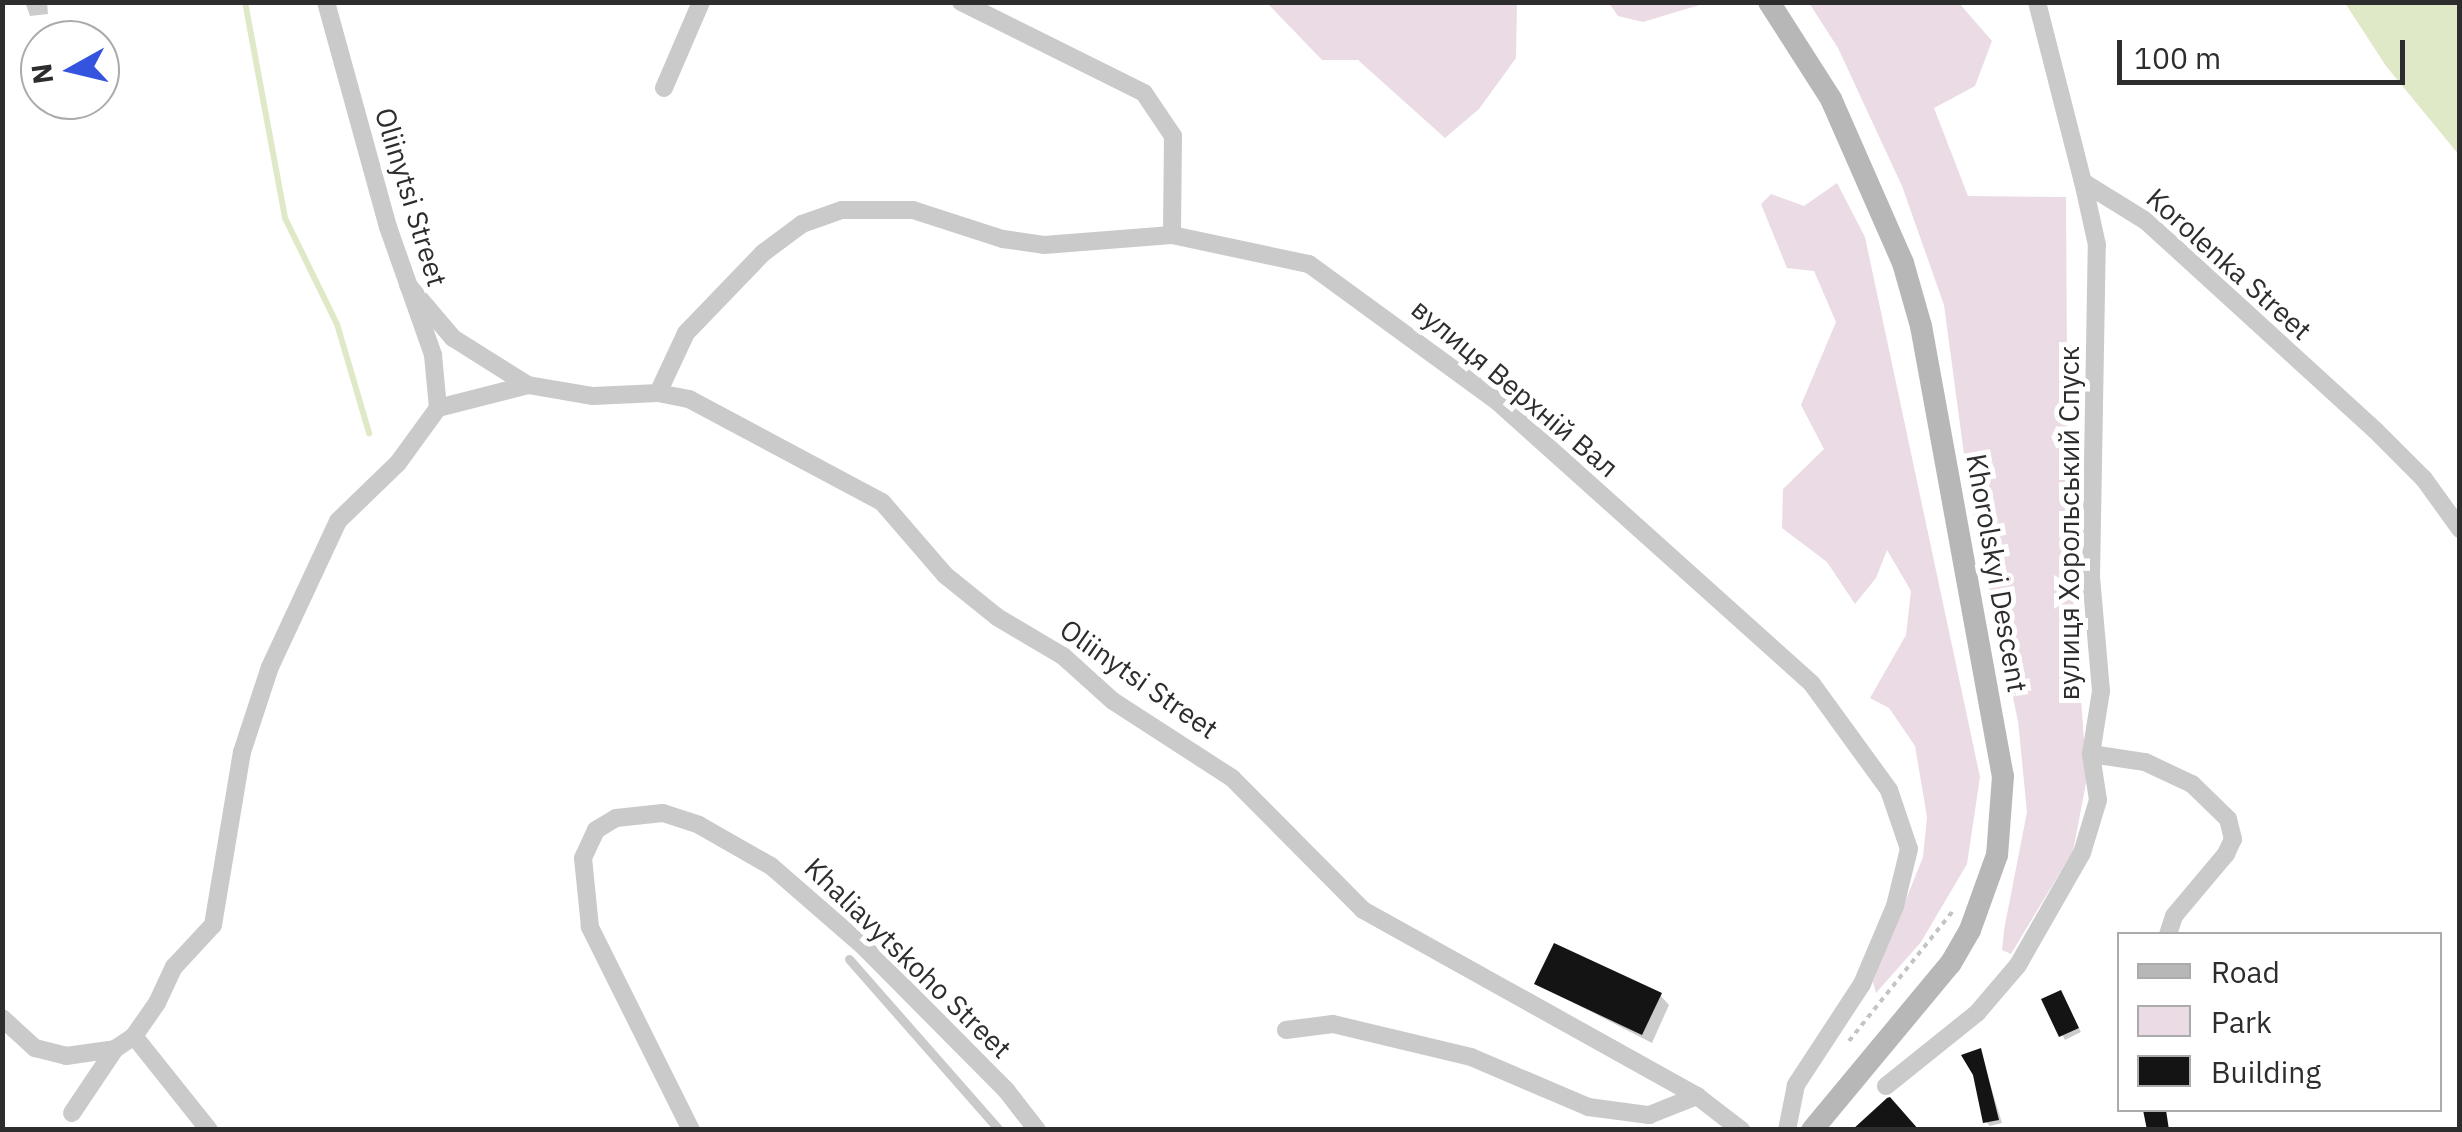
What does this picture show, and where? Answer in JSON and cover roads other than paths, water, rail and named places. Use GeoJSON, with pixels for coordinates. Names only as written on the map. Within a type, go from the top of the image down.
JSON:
{"type":"FeatureCollection","features":[{"type":"Feature","properties":{"kind":"main road","name":"Khorolskyi Descent"},"geometry":{"type":"LineString","coordinates":[[1769,2],[1830,99],[1903,263],[1922,326],[2003,776],[1997,855],[1970,930],[1950,964],[1812,1130]]}},
{"type":"Feature","properties":{"kind":"street","name":"Oliinytsi Street"},"geometry":{"type":"LineString","coordinates":[[326,2],[408,285],[432,354],[438,408]]}},
{"type":"Feature","properties":{"kind":"street"},"geometry":{"type":"LineString","coordinates":[[664,88],[701,2]]}},
{"type":"Feature","properties":{"kind":"street"},"geometry":{"type":"LineString","coordinates":[[961,2],[1144,93],[1173,136],[1172,234]]}},
{"type":"Feature","properties":{"kind":"street"},"geometry":{"type":"LineString","coordinates":[[2037,2],[2084,182]]}},
{"type":"Feature","properties":{"kind":"street","name":"Korolenka Street"},"geometry":{"type":"LineString","coordinates":[[2084,182],[2146,221],[2376,431],[2424,479],[2460,530]]}},
{"type":"Feature","properties":{"kind":"street","name":"вулиця Хорольський Спуск"},"geometry":{"type":"LineString","coordinates":[[1886,1086],[1977,1014],[2038,935],[2082,853],[2098,800],[2090,754],[2101,691],[2091,576],[2097,245],[2084,182]]}},
{"type":"Feature","properties":{"kind":"street","name":"вулиця Верхній Вал"},"geometry":{"type":"LineString","coordinates":[[658,393],[686,333],[763,253],[802,224],[842,210],[913,210],[1003,239],[1044,244],[1172,234],[1309,264],[1498,402],[1812,684],[1866,751],[1902,818],[1909,849],[1895,906],[1862,984],[1796,1085],[1787,1130]]}},
{"type":"Feature","properties":{"kind":"street"},"geometry":{"type":"LineString","coordinates":[[408,285],[452,338],[528,385]]}},
{"type":"Feature","properties":{"kind":"street","name":"Oliinytsi Street"},"geometry":{"type":"LineString","coordinates":[[528,385],[593,396],[658,393],[738,421],[882,502],[945,575],[997,617],[1063,656],[1113,701],[1232,778],[1363,910],[1697,1096],[1742,1130]]}},
{"type":"Feature","properties":{"kind":"street"},"geometry":{"type":"LineString","coordinates":[[72,1113],[115,1049],[134,1036],[174,968],[213,925],[242,752],[295,605],[338,521],[398,463],[438,408],[528,385]]}},
{"type":"Feature","properties":{"kind":"street"},"geometry":{"type":"LineString","coordinates":[[2090,754],[2146,762],[2192,784],[2228,818],[2233,839],[2226,854],[2174,916],[2169,932]]}},
{"type":"Feature","properties":{"kind":"street","name":"Khaliavytskoho Street"},"geometry":{"type":"LineString","coordinates":[[691,1130],[671,1101],[590,926],[583,858],[596,830],[616,818],[663,813],[699,825],[772,866],[876,959],[1006,1090],[1036,1130]]}},
{"type":"Feature","properties":{"kind":"street"},"geometry":{"type":"LineString","coordinates":[[2,1018],[36,1048],[66,1056],[115,1049]]}},
{"type":"Feature","properties":{"kind":"street"},"geometry":{"type":"LineString","coordinates":[[1286,1030],[1332,1024],[1470,1056],[1588,1107],[1649,1115],[1697,1096]]}},
{"type":"Feature","properties":{"kind":"street"},"geometry":{"type":"LineString","coordinates":[[134,1036],[209,1130]]}},
{"type":"Feature","properties":{"kind":"lane"},"geometry":{"type":"LineString","coordinates":[[849,959],[999,1130]]}},
{"type":"Feature","properties":{"kind":"waterway"},"geometry":{"type":"LineString","coordinates":[[245,2],[285,218],[337,324],[369,433]]}}]}
